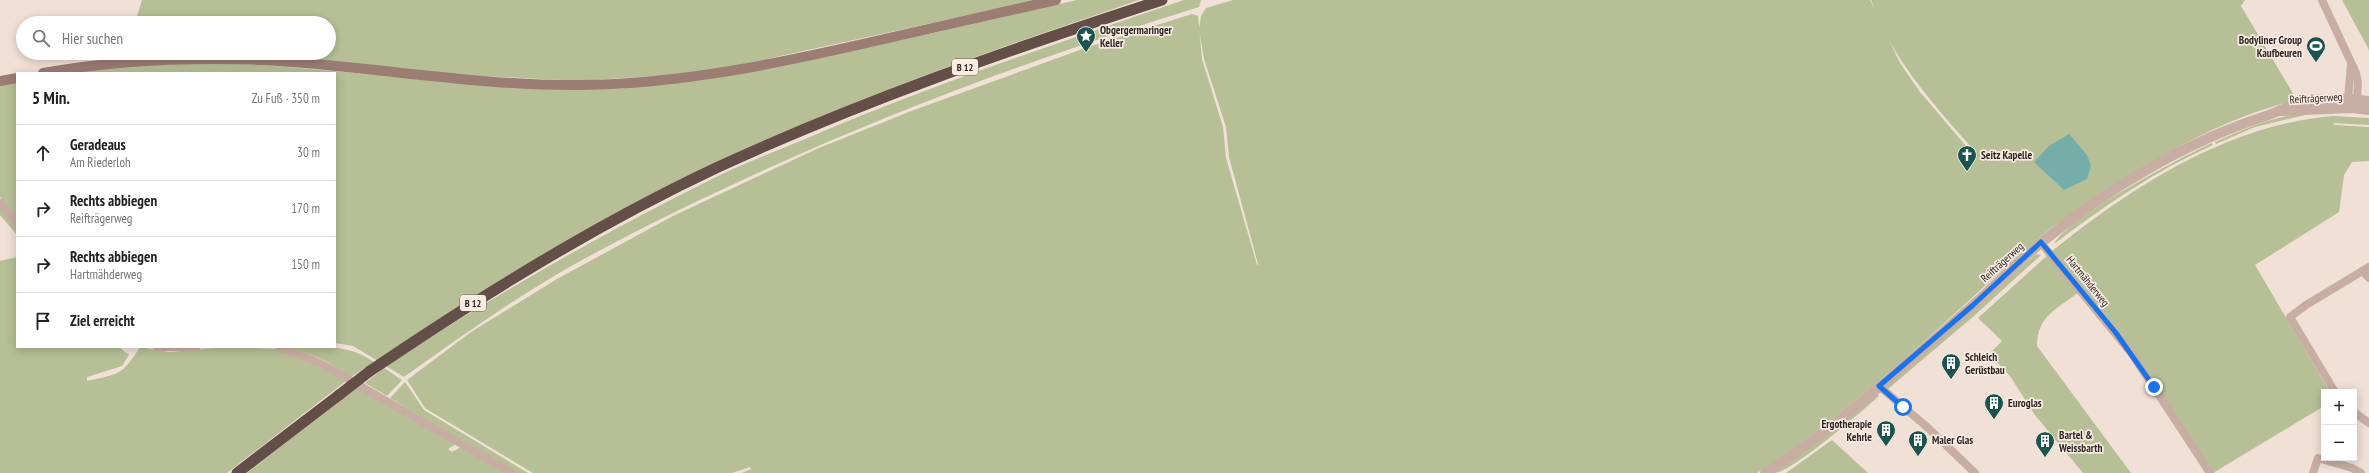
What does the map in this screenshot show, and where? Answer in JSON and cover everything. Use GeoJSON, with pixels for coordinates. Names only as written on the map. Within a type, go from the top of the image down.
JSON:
{"type":"FeatureCollection","features":[{"type":"Feature","properties":{"kind":"highway","name":"B 12"},"geometry":{"type":"LineString","coordinates":[[237,473],[370,371],[458,311],[552,256],[716,169],[922,83],[1008,50],[1162,0]]}},
{"type":"Feature","properties":{"kind":"main road"},"geometry":{"type":"LineString","coordinates":[[50,72],[86,66],[141,61],[264,60],[431,76],[541,84],[651,82],[765,65],[1056,0]]}},
{"type":"Feature","properties":{"kind":"main road"},"geometry":{"type":"LineString","coordinates":[[0,81],[16,78]]}},
{"type":"Feature","properties":{"kind":"street"},"geometry":{"type":"LineString","coordinates":[[2322,0],[2351,62],[2358,82],[2352,102]]}},
{"type":"Feature","properties":{"kind":"street","name":"Reifträgerweg"},"geometry":{"type":"LineString","coordinates":[[1765,473],[1799,450],[1879,386],[1972,306],[2041,242],[2092,205],[2154,166],[2211,137],[2282,111],[2369,101]]}},
{"type":"Feature","properties":{"kind":"street","name":"Reifträgerweg"},"geometry":{"type":"LineString","coordinates":[[2352,102],[2369,110]]}},
{"type":"Feature","properties":{"kind":"street"},"geometry":{"type":"LineString","coordinates":[[0,203],[16,223]]}},
{"type":"Feature","properties":{"kind":"street","name":"Hartmähderweg"},"geometry":{"type":"LineString","coordinates":[[2041,242],[2132,354],[2210,473]]}},
{"type":"Feature","properties":{"kind":"street"},"geometry":{"type":"LineString","coordinates":[[2333,389],[2290,317],[2306,305],[2366,269],[2369,278]]}},
{"type":"Feature","properties":{"kind":"street"},"geometry":{"type":"LineString","coordinates":[[282,348],[322,364],[512,473]]}},
{"type":"Feature","properties":{"kind":"street"},"geometry":{"type":"LineString","coordinates":[[1879,386],[1927,427],[1974,473]]}},
{"type":"Feature","properties":{"kind":"street"},"geometry":{"type":"LineString","coordinates":[[2357,414],[2369,423]]}},
{"type":"Feature","properties":{"kind":"street"},"geometry":{"type":"LineString","coordinates":[[2313,473],[2318,458],[2352,468],[2361,473]]}},
{"type":"Feature","properties":{"kind":"green space"},"geometry":{"type":"Polygon","coordinates":[[[142,0],[1038,0],[702,73],[579,81],[178,60],[336,60],[336,16],[137,16],[142,0]]]}},
{"type":"Feature","properties":{"kind":"green space"},"geometry":{"type":"Polygon","coordinates":[[[1077,0],[1139,0],[978,56],[872,96],[767,139],[715,163],[671,184],[542,254],[459,306],[378,361],[353,346],[336,343],[336,72],[75,72],[142,65],[203,63],[265,65],[540,89],[765,68],[938,32],[1077,0]]]}},
{"type":"Feature","properties":{"kind":"green space"},"geometry":{"type":"Polygon","coordinates":[[[1184,0],[1201,0],[1199,7],[1088,43],[977,82],[868,125],[760,172],[656,221],[554,276],[497,312],[404,377],[386,366],[466,315],[589,243],[673,198],[751,161],[949,82],[1184,0]]]}},
{"type":"Feature","properties":{"kind":"green space"},"geometry":{"type":"Polygon","coordinates":[[[1233,0],[1870,0],[1876,13],[1871,0],[2245,0],[2241,6],[2297,100],[2270,107],[2245,116],[2195,138],[2147,165],[2067,217],[2035,241],[1866,392],[1795,448],[1757,473],[742,473],[751,469],[750,467],[732,473],[533,473],[425,408],[407,380],[471,332],[557,279],[673,216],[819,148],[914,110],[1091,46],[1192,14],[1198,16],[1199,28],[1201,16],[1206,8],[1233,0]],[[1199,32],[1202,59],[1223,127],[1226,158],[1257,265],[1258,264],[1229,157],[1226,127],[1204,59],[1199,32]],[[1890,41],[1900,63],[1920,92],[1972,153],[1974,153],[1971,147],[1927,96],[1901,60],[1890,41]]]}},
{"type":"Feature","properties":{"kind":"green space"},"geometry":{"type":"Polygon","coordinates":[[[2342,0],[2369,0],[2369,51],[2368,48],[2342,0]]]}},
{"type":"Feature","properties":{"kind":"green space"},"geometry":{"type":"Polygon","coordinates":[[[16,82],[16,218],[0,197],[0,85],[16,82]]]}},
{"type":"Feature","properties":{"kind":"green space"},"geometry":{"type":"Polygon","coordinates":[[[2299,114],[2305,115],[2255,127],[2216,144],[2215,142],[2267,121],[2299,114]]]}},
{"type":"Feature","properties":{"kind":"green space"},"geometry":{"type":"Polygon","coordinates":[[[2333,116],[2369,118],[2369,125],[2333,123],[2334,125],[2369,127],[2369,161],[2352,162],[2344,175],[2339,212],[2255,265],[2328,389],[2321,389],[2321,408],[2213,473],[2181,423],[2052,251],[2115,204],[2183,162],[2256,132],[2294,122],[2333,116]]]}},
{"type":"Feature","properties":{"kind":"green space"},"geometry":{"type":"Polygon","coordinates":[[[2212,143],[2213,145],[2171,166],[2130,190],[2054,244],[2063,233],[2101,204],[2152,174],[2212,143]]]}},
{"type":"Feature","properties":{"kind":"green space"},"geometry":{"type":"Polygon","coordinates":[[[0,207],[16,227],[16,234],[0,215],[0,207]]]}},
{"type":"Feature","properties":{"kind":"green space"},"geometry":{"type":"Polygon","coordinates":[[[2036,254],[2041,255],[1975,315],[1888,389],[1886,386],[2036,254]]]}},
{"type":"Feature","properties":{"kind":"green space"},"geometry":{"type":"Polygon","coordinates":[[[2049,254],[2079,292],[2044,320],[2040,327],[2037,346],[2131,473],[2083,473],[2035,415],[2010,376],[1989,354],[2002,341],[1978,318],[2049,254]]]}},
{"type":"Feature","properties":{"kind":"green space"},"geometry":{"type":"Polygon","coordinates":[[[16,257],[16,348],[120,348],[129,355],[122,366],[87,377],[87,381],[113,375],[123,369],[139,348],[169,352],[215,348],[252,348],[276,349],[304,358],[346,381],[227,473],[0,473],[0,261],[16,257]]]}},
{"type":"Feature","properties":{"kind":"green space"},"geometry":{"type":"Polygon","coordinates":[[[292,348],[336,348],[354,352],[374,362],[351,377],[324,360],[292,348]]]}},
{"type":"Feature","properties":{"kind":"green space"},"geometry":{"type":"Polygon","coordinates":[[[384,368],[402,380],[387,396],[365,383],[384,368]]]}},
{"type":"Feature","properties":{"kind":"green space"},"geometry":{"type":"Polygon","coordinates":[[[405,382],[424,410],[528,473],[516,473],[390,398],[405,382]]]}},
{"type":"Feature","properties":{"kind":"green space"},"geometry":{"type":"Polygon","coordinates":[[[358,387],[456,444],[448,449],[452,452],[461,447],[505,473],[247,473],[358,387]]]}},
{"type":"Feature","properties":{"kind":"green space"},"geometry":{"type":"Polygon","coordinates":[[[1877,394],[1879,396],[1827,440],[1795,463],[1774,473],[1877,394]]]}},
{"type":"Feature","properties":{"kind":"green space"},"geometry":{"type":"Polygon","coordinates":[[[1832,440],[1868,473],[1786,473],[1832,440]]]}},
{"type":"Feature","properties":{"kind":"water"},"geometry":{"type":"Polygon","coordinates":[[[2069,134],[2087,155],[2091,166],[2087,179],[2064,190],[2034,162],[2049,146],[2069,134]]]}},
{"type":"Feature","properties":{"kind":"place","name":"Obgergermaringer Keller"},"geometry":{"type":"Point","coordinates":[1086,53]}},
{"type":"Feature","properties":{"kind":"place","name":"Bodyliner Group Kaufbeuren"},"geometry":{"type":"Point","coordinates":[2316,63]}},
{"type":"Feature","properties":{"kind":"place","name":"Seitz Kapelle"},"geometry":{"type":"Point","coordinates":[1967,172]}},
{"type":"Feature","properties":{"kind":"place","name":"Schleich Gerüstbau"},"geometry":{"type":"Point","coordinates":[1951,380]}},
{"type":"Feature","properties":{"kind":"place","name":"Euroglas"},"geometry":{"type":"Point","coordinates":[1994,420]}},
{"type":"Feature","properties":{"kind":"place","name":"Ergotherapie Kehrle"},"geometry":{"type":"Point","coordinates":[1886,447]}},
{"type":"Feature","properties":{"kind":"place","name":"Maler Glas"},"geometry":{"type":"Point","coordinates":[1918,457]}},
{"type":"Feature","properties":{"kind":"place","name":"Bartel & Weissbarth"},"geometry":{"type":"Point","coordinates":[2045,458]}},
{"type":"Feature","properties":{"kind":"route"},"geometry":{"type":"LineString","coordinates":[[1903,407],[1879,386],[1972,306],[2041,242],[2116,333],[2154,387]]}}]}
